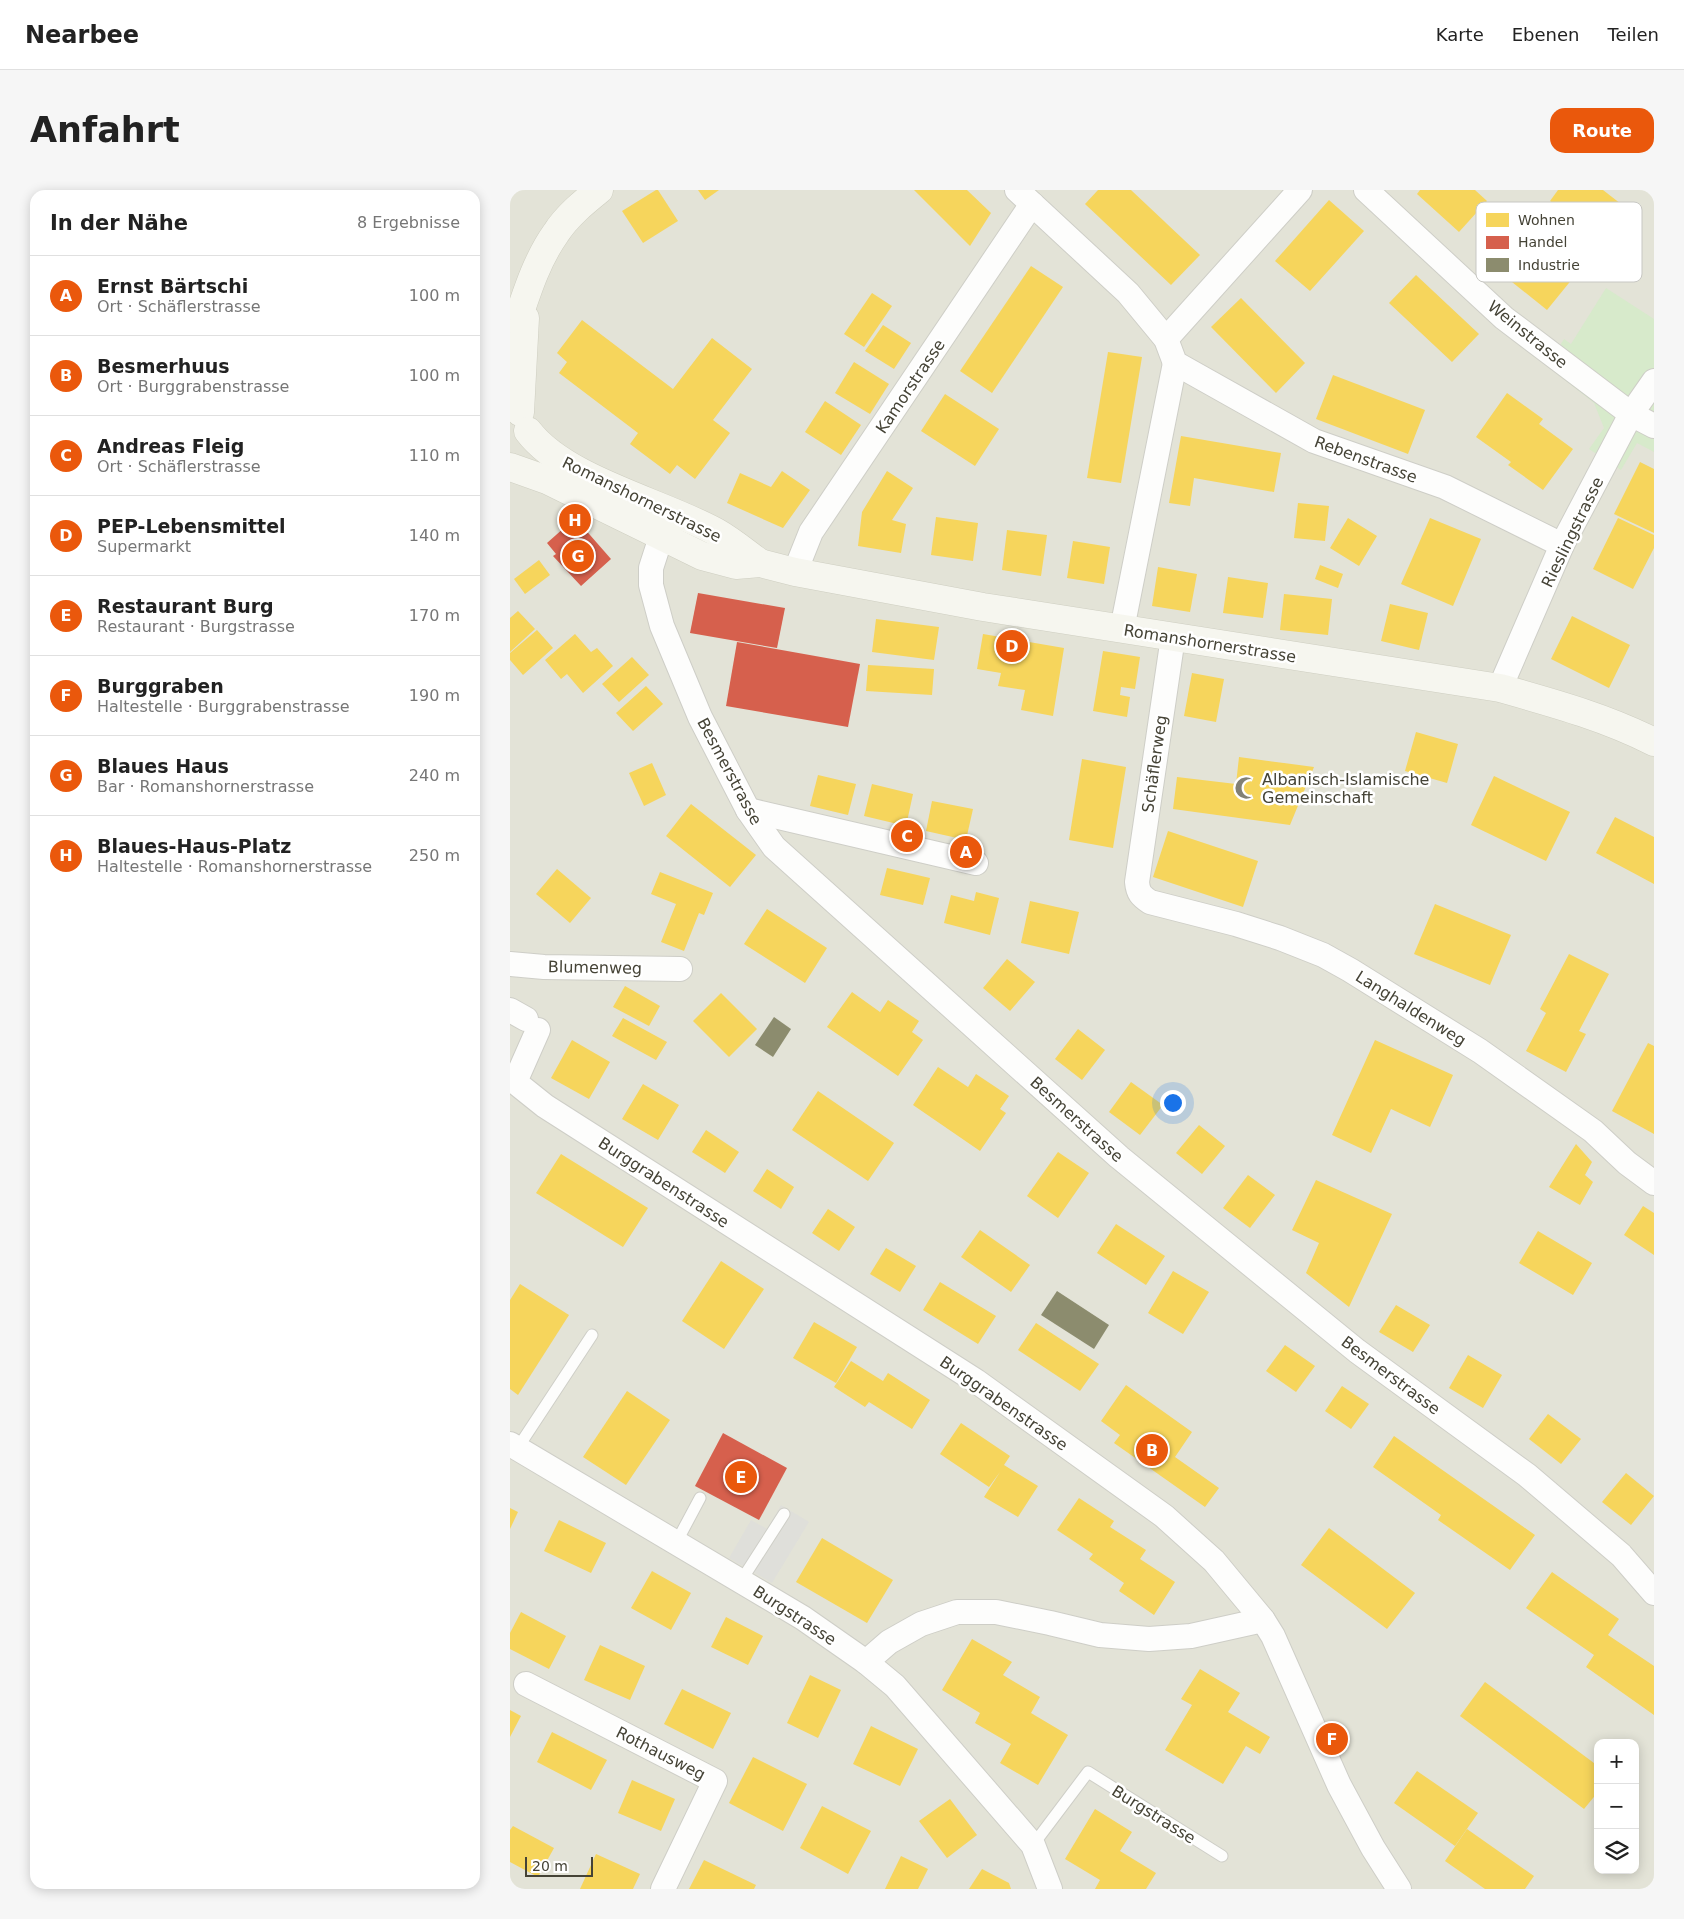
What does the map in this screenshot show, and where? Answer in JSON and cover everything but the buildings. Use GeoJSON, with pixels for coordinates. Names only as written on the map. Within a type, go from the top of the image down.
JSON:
{"type":"FeatureCollection","features":[{"type":"Feature","properties":{"kind":"street"},"geometry":{"type":"LineString","coordinates":[[510,342],[518,296],[556,233],[575,210],[599,190]]}},
{"type":"Feature","properties":{"kind":"street"},"geometry":{"type":"LineString","coordinates":[[1166,339],[1300,190]]}},
{"type":"Feature","properties":{"kind":"street","name":"Weinstrasse"},"geometry":{"type":"LineString","coordinates":[[1366,190],[1504,318],[1631,414],[1654,426]]}},
{"type":"Feature","properties":{"kind":"street"},"geometry":{"type":"LineString","coordinates":[[1025,197],[1128,293],[1166,339],[1175,363],[1122,629]]}},
{"type":"Feature","properties":{"kind":"street","name":"Kamorstrasse"},"geometry":{"type":"LineString","coordinates":[[795,572],[811,532],[1025,197]]}},
{"type":"Feature","properties":{"kind":"street"},"geometry":{"type":"LineString","coordinates":[[510,466],[524,452],[528,442],[519,415],[518,296]]}},
{"type":"Feature","properties":{"kind":"street","name":"Rebenstrasse"},"geometry":{"type":"LineString","coordinates":[[1175,363],[1314,441],[1445,487],[1562,545]]}},
{"type":"Feature","properties":{"kind":"street","name":"Rieslingstrasse"},"geometry":{"type":"LineString","coordinates":[[1500,688],[1562,545],[1631,414],[1654,381]]}},
{"type":"Feature","properties":{"kind":"street","name":"Romanshornerstrasse"},"geometry":{"type":"LineString","coordinates":[[519,415],[537,443],[559,459],[592,477],[716,532],[760,563]]}},
{"type":"Feature","properties":{"kind":"street","name":"Romanshornerstrasse"},"geometry":{"type":"LineString","coordinates":[[510,466],[547,480],[661,537],[708,558],[736,565],[760,563],[795,572],[983,607],[1500,688],[1558,704],[1626,728],[1654,742]]}},
{"type":"Feature","properties":{"kind":"street"},"geometry":{"type":"LineString","coordinates":[[661,537],[671,512]]}},
{"type":"Feature","properties":{"kind":"street","name":"Besmerstrasse"},"geometry":{"type":"LineString","coordinates":[[661,537],[651,568],[651,585],[662,626],[700,717],[748,810],[774,847],[1119,1157],[1357,1351],[1527,1475],[1621,1555],[1654,1593]]}},
{"type":"Feature","properties":{"kind":"street","name":"Schäflerweg"},"geometry":{"type":"LineString","coordinates":[[1138,892],[1137,882],[1173,637]]}},
{"type":"Feature","properties":{"kind":"street"},"geometry":{"type":"LineString","coordinates":[[748,810],[976,863]]}},
{"type":"Feature","properties":{"kind":"street","name":"Langhaldenweg"},"geometry":{"type":"LineString","coordinates":[[1138,892],[1150,902],[1236,924],[1280,938],[1323,955],[1350,970],[1480,1051],[1593,1131],[1627,1163],[1654,1183]]}},
{"type":"Feature","properties":{"kind":"street","name":"Blumenweg"},"geometry":{"type":"LineString","coordinates":[[510,964],[544,967],[680,969]]}},
{"type":"Feature","properties":{"kind":"street","name":"Burggrabenstrasse"},"geometry":{"type":"LineString","coordinates":[[525,1019],[515,1082],[545,1106],[976,1381],[1164,1516],[1214,1561],[1263,1620],[1273,1636],[1339,1785],[1373,1848],[1399,1889]]}},
{"type":"Feature","properties":{"kind":"street","name":"Burgstrasse"},"geometry":{"type":"LineString","coordinates":[[514,1446],[802,1618],[866,1662],[895,1686],[1033,1845],[1050,1889]]}},
{"type":"Feature","properties":{"kind":"street"},"geometry":{"type":"LineString","coordinates":[[866,1662],[889,1642],[921,1624],[957,1612],[996,1612],[1050,1622],[1100,1635],[1148,1639],[1191,1636],[1263,1620]]}},
{"type":"Feature","properties":{"kind":"street","name":"Rothausweg"},"geometry":{"type":"LineString","coordinates":[[526,1684],[715,1780],[663,1889]]}},
{"type":"Feature","properties":{"kind":"lane"},"geometry":{"type":"LineString","coordinates":[[514,1446],[592,1336]]}},
{"type":"Feature","properties":{"kind":"lane"},"geometry":{"type":"LineString","coordinates":[[676,1543],[700,1498]]}},
{"type":"Feature","properties":{"kind":"lane"},"geometry":{"type":"LineString","coordinates":[[741,1581],[784,1514]]}},
{"type":"Feature","properties":{"kind":"lane","name":"Burgstrasse"},"geometry":{"type":"LineString","coordinates":[[1033,1845],[1088,1772],[1222,1856]]}},
{"type":"Feature","properties":{"kind":"shaded area"},"geometry":{"type":"Polygon","coordinates":[[[510,190],[1654,190],[1654,1889],[510,1889],[510,190]]]}},
{"type":"Feature","properties":{"kind":"shaded area"},"geometry":{"type":"Polygon","coordinates":[[[781,1505],[809,1522],[772,1583],[729,1558],[751,1520],[767,1529],[781,1505]]]}},
{"type":"Feature","properties":{"kind":"green space"},"geometry":{"type":"Polygon","coordinates":[[[1606,288],[1654,319],[1654,452],[1637,443],[1621,470],[1589,449],[1604,428],[1594,403],[1547,366],[1564,339],[1571,344],[1606,288]]]}},
{"type":"Feature","properties":{"kind":"place","name":"Blaues-Haus-Platz"},"geometry":{"type":"Point","coordinates":[575,520]}},
{"type":"Feature","properties":{"kind":"place","name":"Blaues Haus"},"geometry":{"type":"Point","coordinates":[578,556]}},
{"type":"Feature","properties":{"kind":"place","name":"PEP-Lebensmittel"},"geometry":{"type":"Point","coordinates":[1012,646]}},
{"type":"Feature","properties":{"kind":"place","name":"Albanisch-Islamische Gemeinschaft"},"geometry":{"type":"Point","coordinates":[1246,788]}},
{"type":"Feature","properties":{"kind":"place","name":"Andreas Fleig"},"geometry":{"type":"Point","coordinates":[907,836]}},
{"type":"Feature","properties":{"kind":"place","name":"Ernst Bärtschi"},"geometry":{"type":"Point","coordinates":[966,852]}},
{"type":"Feature","properties":{"kind":"place","name":"Besmerhuus"},"geometry":{"type":"Point","coordinates":[1152,1450]}},
{"type":"Feature","properties":{"kind":"place","name":"Restaurant Burg"},"geometry":{"type":"Point","coordinates":[741,1477]}},
{"type":"Feature","properties":{"kind":"place","name":"Burggraben"},"geometry":{"type":"Point","coordinates":[1332,1739]}}]}
